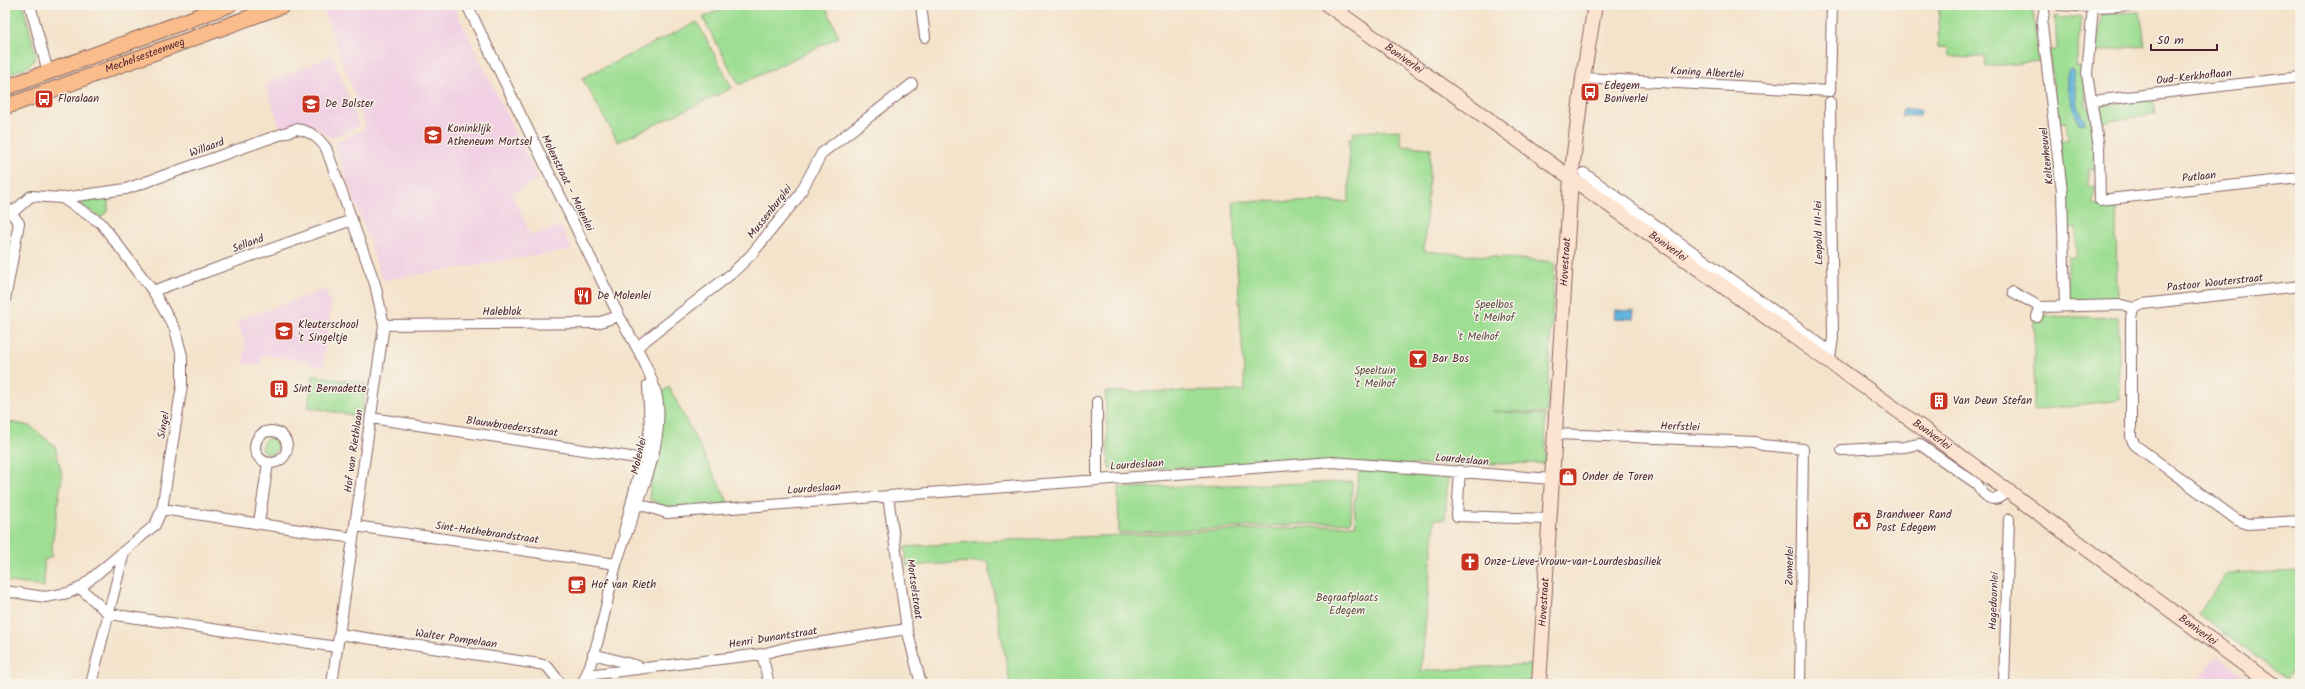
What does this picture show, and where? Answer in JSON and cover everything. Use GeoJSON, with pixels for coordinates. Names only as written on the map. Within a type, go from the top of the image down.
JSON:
{"type":"FeatureCollection","features":[{"type":"Feature","properties":{"kind":"main road","name":"Mechelsesteenweg"},"geometry":{"type":"LineString","coordinates":[[5,88],[229,5]]}},
{"type":"Feature","properties":{"kind":"main road","name":"Mechelsesteenweg"},"geometry":{"type":"LineString","coordinates":[[5,107],[284,5]]}},
{"type":"Feature","properties":{"kind":"main road","name":"Boniverlei"},"geometry":{"type":"LineString","coordinates":[[1328,5],[1517,138],[1571,179],[1830,358],[2007,491],[2271,684]]}},
{"type":"Feature","properties":{"kind":"main road","name":"Hovestraat"},"geometry":{"type":"LineString","coordinates":[[1539,684],[1571,179],[1583,78],[1595,5]]}},
{"type":"Feature","properties":{"kind":"street"},"geometry":{"type":"LineString","coordinates":[[30,5],[48,72]]}},
{"type":"Feature","properties":{"kind":"street","name":"Molenstraat - Molenlei"},"geometry":{"type":"LineString","coordinates":[[466,5],[619,316],[637,347],[647,371],[650,429],[647,459]]}},
{"type":"Feature","properties":{"kind":"street"},"geometry":{"type":"LineString","coordinates":[[921,5],[925,38]]}},
{"type":"Feature","properties":{"kind":"street","name":"Koning Albertlei"},"geometry":{"type":"LineString","coordinates":[[1583,78],[1830,91],[1832,5]]}},
{"type":"Feature","properties":{"kind":"street","name":"Keltenheuvel"},"geometry":{"type":"LineString","coordinates":[[2045,5],[2042,25],[2062,191],[2065,306]]}},
{"type":"Feature","properties":{"kind":"street"},"geometry":{"type":"LineString","coordinates":[[2059,5],[2093,7],[2140,5]]}},
{"type":"Feature","properties":{"kind":"street"},"geometry":{"type":"LineString","coordinates":[[2092,101],[2087,74],[2093,7]]}},
{"type":"Feature","properties":{"kind":"street","name":"Oud-Kerkhoflaan"},"geometry":{"type":"LineString","coordinates":[[2092,101],[2300,77]]}},
{"type":"Feature","properties":{"kind":"street"},"geometry":{"type":"LineString","coordinates":[[5,94],[33,78]]}},
{"type":"Feature","properties":{"kind":"street","name":"Mussenburglei"},"geometry":{"type":"LineString","coordinates":[[637,347],[725,279],[751,255],[778,224],[798,197],[822,153],[912,84]]}},
{"type":"Feature","properties":{"kind":"street","name":"Putlaan"},"geometry":{"type":"LineString","coordinates":[[2092,101],[2099,148],[2100,200],[2300,178]]}},
{"type":"Feature","properties":{"kind":"street","name":"Leopold III-lei"},"geometry":{"type":"LineString","coordinates":[[1830,102],[1830,358]]}},
{"type":"Feature","properties":{"kind":"street","name":"Willaard"},"geometry":{"type":"LineString","coordinates":[[126,189],[296,129]]}},
{"type":"Feature","properties":{"kind":"street","name":"Hof van Riethlaan"},"geometry":{"type":"LineString","coordinates":[[296,129],[305,130],[318,137],[326,148],[375,284],[384,325],[332,684]]}},
{"type":"Feature","properties":{"kind":"street","name":"Boniverlei"},"geometry":{"type":"LineString","coordinates":[[1584,173],[1830,358]]}},
{"type":"Feature","properties":{"kind":"street","name":"Singel"},"geometry":{"type":"LineString","coordinates":[[12,213],[31,196],[62,198],[126,189]]}},
{"type":"Feature","properties":{"kind":"street","name":"Singel"},"geometry":{"type":"LineString","coordinates":[[5,590],[45,597],[68,593],[80,588],[155,525],[162,509],[183,370],[175,329],[153,291],[101,223],[62,198]]}},
{"type":"Feature","properties":{"kind":"street"},"geometry":{"type":"LineString","coordinates":[[5,205],[19,223],[5,300]]}},
{"type":"Feature","properties":{"kind":"street","name":"Selland"},"geometry":{"type":"LineString","coordinates":[[153,291],[352,220]]}},
{"type":"Feature","properties":{"kind":"street","name":"Pastoor Wouterstraat"},"geometry":{"type":"LineString","coordinates":[[2133,308],[2143,304],[2300,286]]}},
{"type":"Feature","properties":{"kind":"street"},"geometry":{"type":"LineString","coordinates":[[2013,292],[2040,307],[2122,305],[2133,308],[2131,318],[2131,438],[2135,445],[2237,520],[2248,524],[2300,521]]}},
{"type":"Feature","properties":{"kind":"street"},"geometry":{"type":"LineString","coordinates":[[2037,317],[2040,307]]}},
{"type":"Feature","properties":{"kind":"street","name":"Haleblok"},"geometry":{"type":"LineString","coordinates":[[384,325],[597,323],[619,316]]}},
{"type":"Feature","properties":{"kind":"street"},"geometry":{"type":"LineString","coordinates":[[1097,402],[1097,480]]}},
{"type":"Feature","properties":{"kind":"street","name":"Blauwbroedersstraat"},"geometry":{"type":"LineString","coordinates":[[371,418],[647,459]]}},
{"type":"Feature","properties":{"kind":"street"},"geometry":{"type":"LineString","coordinates":[[1842,450],[1904,447],[1919,444],[1925,430]]}},
{"type":"Feature","properties":{"kind":"street","name":"Herfstlei"},"geometry":{"type":"LineString","coordinates":[[1556,434],[1756,442],[1762,445],[1803,449]]}},
{"type":"Feature","properties":{"kind":"street","name":"Boniverlei"},"geometry":{"type":"LineString","coordinates":[[1919,444],[1977,484],[1981,492],[1989,498],[2001,498],[2007,491]]}},
{"type":"Feature","properties":{"kind":"street","name":"Zomerlei"},"geometry":{"type":"LineString","coordinates":[[1800,684],[1803,449]]}},
{"type":"Feature","properties":{"kind":"street"},"geometry":{"type":"LineString","coordinates":[[584,679],[593,654],[616,564],[623,543],[626,519],[647,459]]}},
{"type":"Feature","properties":{"kind":"street","name":"Molenlei"},"geometry":{"type":"LineString","coordinates":[[623,543],[639,504],[647,459]]}},
{"type":"Feature","properties":{"kind":"street","name":"Lourdeslaan"},"geometry":{"type":"LineString","coordinates":[[639,504],[667,513],[1332,462],[1552,479]]}},
{"type":"Feature","properties":{"kind":"street"},"geometry":{"type":"LineString","coordinates":[[259,523],[268,463]]}},
{"type":"Feature","properties":{"kind":"street"},"geometry":{"type":"LineString","coordinates":[[1460,471],[1457,516],[1549,519]]}},
{"type":"Feature","properties":{"kind":"street","name":"Mortselstraat"},"geometry":{"type":"LineString","coordinates":[[888,496],[907,629],[920,684]]}},
{"type":"Feature","properties":{"kind":"street"},"geometry":{"type":"LineString","coordinates":[[162,509],[353,538]]}},
{"type":"Feature","properties":{"kind":"street","name":"Hagedoornlei"},"geometry":{"type":"LineString","coordinates":[[2004,684],[2009,519]]}},
{"type":"Feature","properties":{"kind":"street","name":"Sint-Hathebrandstraat"},"geometry":{"type":"LineString","coordinates":[[355,526],[616,564]]}},
{"type":"Feature","properties":{"kind":"street"},"geometry":{"type":"LineString","coordinates":[[91,684],[124,552]]}},
{"type":"Feature","properties":{"kind":"street"},"geometry":{"type":"LineString","coordinates":[[80,588],[109,614],[337,648]]}},
{"type":"Feature","properties":{"kind":"street","name":"Henri Dunantstraat"},"geometry":{"type":"LineString","coordinates":[[584,679],[642,667],[762,654],[785,648],[907,629]]}},
{"type":"Feature","properties":{"kind":"street","name":"Walter Pompelaan"},"geometry":{"type":"LineString","coordinates":[[339,634],[539,664],[547,666],[561,684]]}},
{"type":"Feature","properties":{"kind":"street","name":"Henri Dunantstraat"},"geometry":{"type":"LineString","coordinates":[[593,654],[642,667]]}},
{"type":"Feature","properties":{"kind":"street"},"geometry":{"type":"LineString","coordinates":[[762,654],[769,684]]}},
{"type":"Feature","properties":{"kind":"shaded area","name":"Koninklijk Atheneum Mortsel"},"geometry":{"type":"Polygon","coordinates":[[[322,5],[453,5],[538,179],[512,193],[531,236],[561,226],[571,250],[383,280],[334,142],[366,128],[322,5]]]}},
{"type":"Feature","properties":{"kind":"shaded area","name":"De Bolster"},"geometry":{"type":"Polygon","coordinates":[[[333,55],[359,126],[331,138],[316,127],[295,124],[281,129],[265,84],[333,55]]]}},
{"type":"Feature","properties":{"kind":"shaded area","name":"Kleuterschool 't Singeltje"},"geometry":{"type":"Polygon","coordinates":[[[325,289],[331,307],[323,367],[311,364],[311,362],[263,355],[260,366],[243,363],[246,346],[237,321],[325,289]]]}},
{"type":"Feature","properties":{"kind":"shaded area"},"geometry":{"type":"Polygon","coordinates":[[[2217,656],[2256,684],[2195,684],[2217,656]]]}},
{"type":"Feature","properties":{"kind":"green space"},"geometry":{"type":"Polygon","coordinates":[[[5,5],[23,5],[36,54],[35,59],[29,66],[5,75],[5,5]]]}},
{"type":"Feature","properties":{"kind":"green space"},"geometry":{"type":"Polygon","coordinates":[[[729,5],[825,5],[839,37],[739,85],[703,18],[729,5]]]}},
{"type":"Feature","properties":{"kind":"green space"},"geometry":{"type":"Polygon","coordinates":[[[1939,5],[2006,5],[2033,10],[2039,61],[1986,67],[1985,56],[1949,57],[1948,47],[1938,48],[1939,5]]]}},
{"type":"Feature","properties":{"kind":"green space"},"geometry":{"type":"Polygon","coordinates":[[[2140,12],[2145,45],[2097,52],[2101,14],[2140,12]]]}},
{"type":"Feature","properties":{"kind":"green space"},"geometry":{"type":"Polygon","coordinates":[[[2055,16],[2061,18],[2081,16],[2076,67],[2085,68],[2086,105],[2090,108],[2096,168],[2088,168],[2088,186],[2096,186],[2093,204],[2095,206],[2116,204],[2117,300],[2072,301],[2068,295],[2068,257],[2076,257],[2076,228],[2067,228],[2060,141],[2068,140],[2066,122],[2058,123],[2049,51],[2057,49],[2055,16]]]}},
{"type":"Feature","properties":{"kind":"green space"},"geometry":{"type":"Polygon","coordinates":[[[697,22],[732,88],[618,142],[582,78],[697,22]]]}},
{"type":"Feature","properties":{"kind":"green space"},"geometry":{"type":"Polygon","coordinates":[[[2153,99],[2156,114],[2103,122],[2100,105],[2153,99]]]}},
{"type":"Feature","properties":{"kind":"green space"},"geometry":{"type":"Polygon","coordinates":[[[1399,130],[1402,146],[1431,148],[1424,251],[1555,262],[1547,413],[1493,411],[1545,415],[1546,463],[1109,469],[1105,392],[1245,391],[1233,201],[1349,202],[1349,138],[1353,138],[1353,132],[1399,130]]]}},
{"type":"Feature","properties":{"kind":"green space"},"geometry":{"type":"Polygon","coordinates":[[[108,197],[108,210],[101,218],[80,204],[81,200],[108,197]]]}},
{"type":"Feature","properties":{"kind":"green space"},"geometry":{"type":"Polygon","coordinates":[[[2040,316],[2118,318],[2120,400],[2034,410],[2034,318],[2040,316]]]}},
{"type":"Feature","properties":{"kind":"green space"},"geometry":{"type":"Polygon","coordinates":[[[313,375],[366,384],[361,417],[308,407],[313,375]]]}},
{"type":"Feature","properties":{"kind":"green space"},"geometry":{"type":"Polygon","coordinates":[[[669,387],[729,504],[666,507],[649,499],[659,395],[669,387]]]}},
{"type":"Feature","properties":{"kind":"green space"},"geometry":{"type":"Polygon","coordinates":[[[5,421],[30,426],[55,446],[62,476],[51,553],[52,556],[44,561],[44,587],[5,581],[5,421]]]}},
{"type":"Feature","properties":{"kind":"green space"},"geometry":{"type":"Polygon","coordinates":[[[267,438],[273,438],[278,443],[276,452],[273,454],[267,454],[262,449],[262,443],[267,438]]]}},
{"type":"Feature","properties":{"kind":"green space","name":"Begraafplaats Edegem"},"geometry":{"type":"Polygon","coordinates":[[[1359,471],[1448,475],[1445,519],[1435,519],[1421,671],[1535,664],[1534,681],[1476,684],[1010,684],[988,561],[907,566],[905,547],[985,541],[1356,525],[1354,505],[1359,471]]]}},
{"type":"Feature","properties":{"kind":"green space"},"geometry":{"type":"Polygon","coordinates":[[[1352,482],[1351,522],[1119,533],[1118,488],[1352,482]]]}},
{"type":"Feature","properties":{"kind":"green space"},"geometry":{"type":"Polygon","coordinates":[[[2300,571],[2300,661],[2286,679],[2198,614],[2227,574],[2300,571]]]}},
{"type":"Feature","properties":{"kind":"water"},"geometry":{"type":"Polygon","coordinates":[[[2071,69],[2073,70],[2077,105],[2085,120],[2083,124],[2079,123],[2067,87],[2068,73],[2071,69]]]}},
{"type":"Feature","properties":{"kind":"water"},"geometry":{"type":"Polygon","coordinates":[[[1902,109],[1921,109],[1920,116],[1902,116],[1902,109]]]}},
{"type":"Feature","properties":{"kind":"water"},"geometry":{"type":"Polygon","coordinates":[[[1615,310],[1634,311],[1633,319],[1614,318],[1615,310]]]}},
{"type":"Feature","properties":{"kind":"place","name":"Edegem Boniverlei"},"geometry":{"type":"Point","coordinates":[1590,92]}},
{"type":"Feature","properties":{"kind":"place","name":"Floralaan"},"geometry":{"type":"Point","coordinates":[44,99]}},
{"type":"Feature","properties":{"kind":"place","name":"De Bolster"},"geometry":{"type":"Point","coordinates":[311,104]}},
{"type":"Feature","properties":{"kind":"place","name":"Koninklijk Atheneum Mortsel"},"geometry":{"type":"Point","coordinates":[433,135]}},
{"type":"Feature","properties":{"kind":"place","name":"De Molenlei"},"geometry":{"type":"Point","coordinates":[583,296]}},
{"type":"Feature","properties":{"kind":"place","name":"Kleuterschool 't Singeltje"},"geometry":{"type":"Point","coordinates":[284,331]}},
{"type":"Feature","properties":{"kind":"place","name":"Bar Bos"},"geometry":{"type":"Point","coordinates":[1418,359]}},
{"type":"Feature","properties":{"kind":"place","name":"Sint Bernadette"},"geometry":{"type":"Point","coordinates":[279,389]}},
{"type":"Feature","properties":{"kind":"place","name":"Van Deun Stefan"},"geometry":{"type":"Point","coordinates":[1939,401]}},
{"type":"Feature","properties":{"kind":"place","name":"Onder de Toren"},"geometry":{"type":"Point","coordinates":[1568,477]}},
{"type":"Feature","properties":{"kind":"place","name":"Brandweer Rand Post Edegem"},"geometry":{"type":"Point","coordinates":[1862,521]}},
{"type":"Feature","properties":{"kind":"place","name":"Onze-Lieve-Vrouw-van-Lourdesbasiliek"},"geometry":{"type":"Point","coordinates":[1470,562]}},
{"type":"Feature","properties":{"kind":"place","name":"Hof van Rieth"},"geometry":{"type":"Point","coordinates":[577,585]}},
{"type":"Feature","properties":{"kind":"park label","name":"Speelbos 't Meihof"},"geometry":{"type":"Point","coordinates":[1494,311]}},
{"type":"Feature","properties":{"kind":"park label","name":"'t Meihof"},"geometry":{"type":"Point","coordinates":[1478,337]}},
{"type":"Feature","properties":{"kind":"park label","name":"Speeltuin 't Meihof"},"geometry":{"type":"Point","coordinates":[1375,377]}}]}
